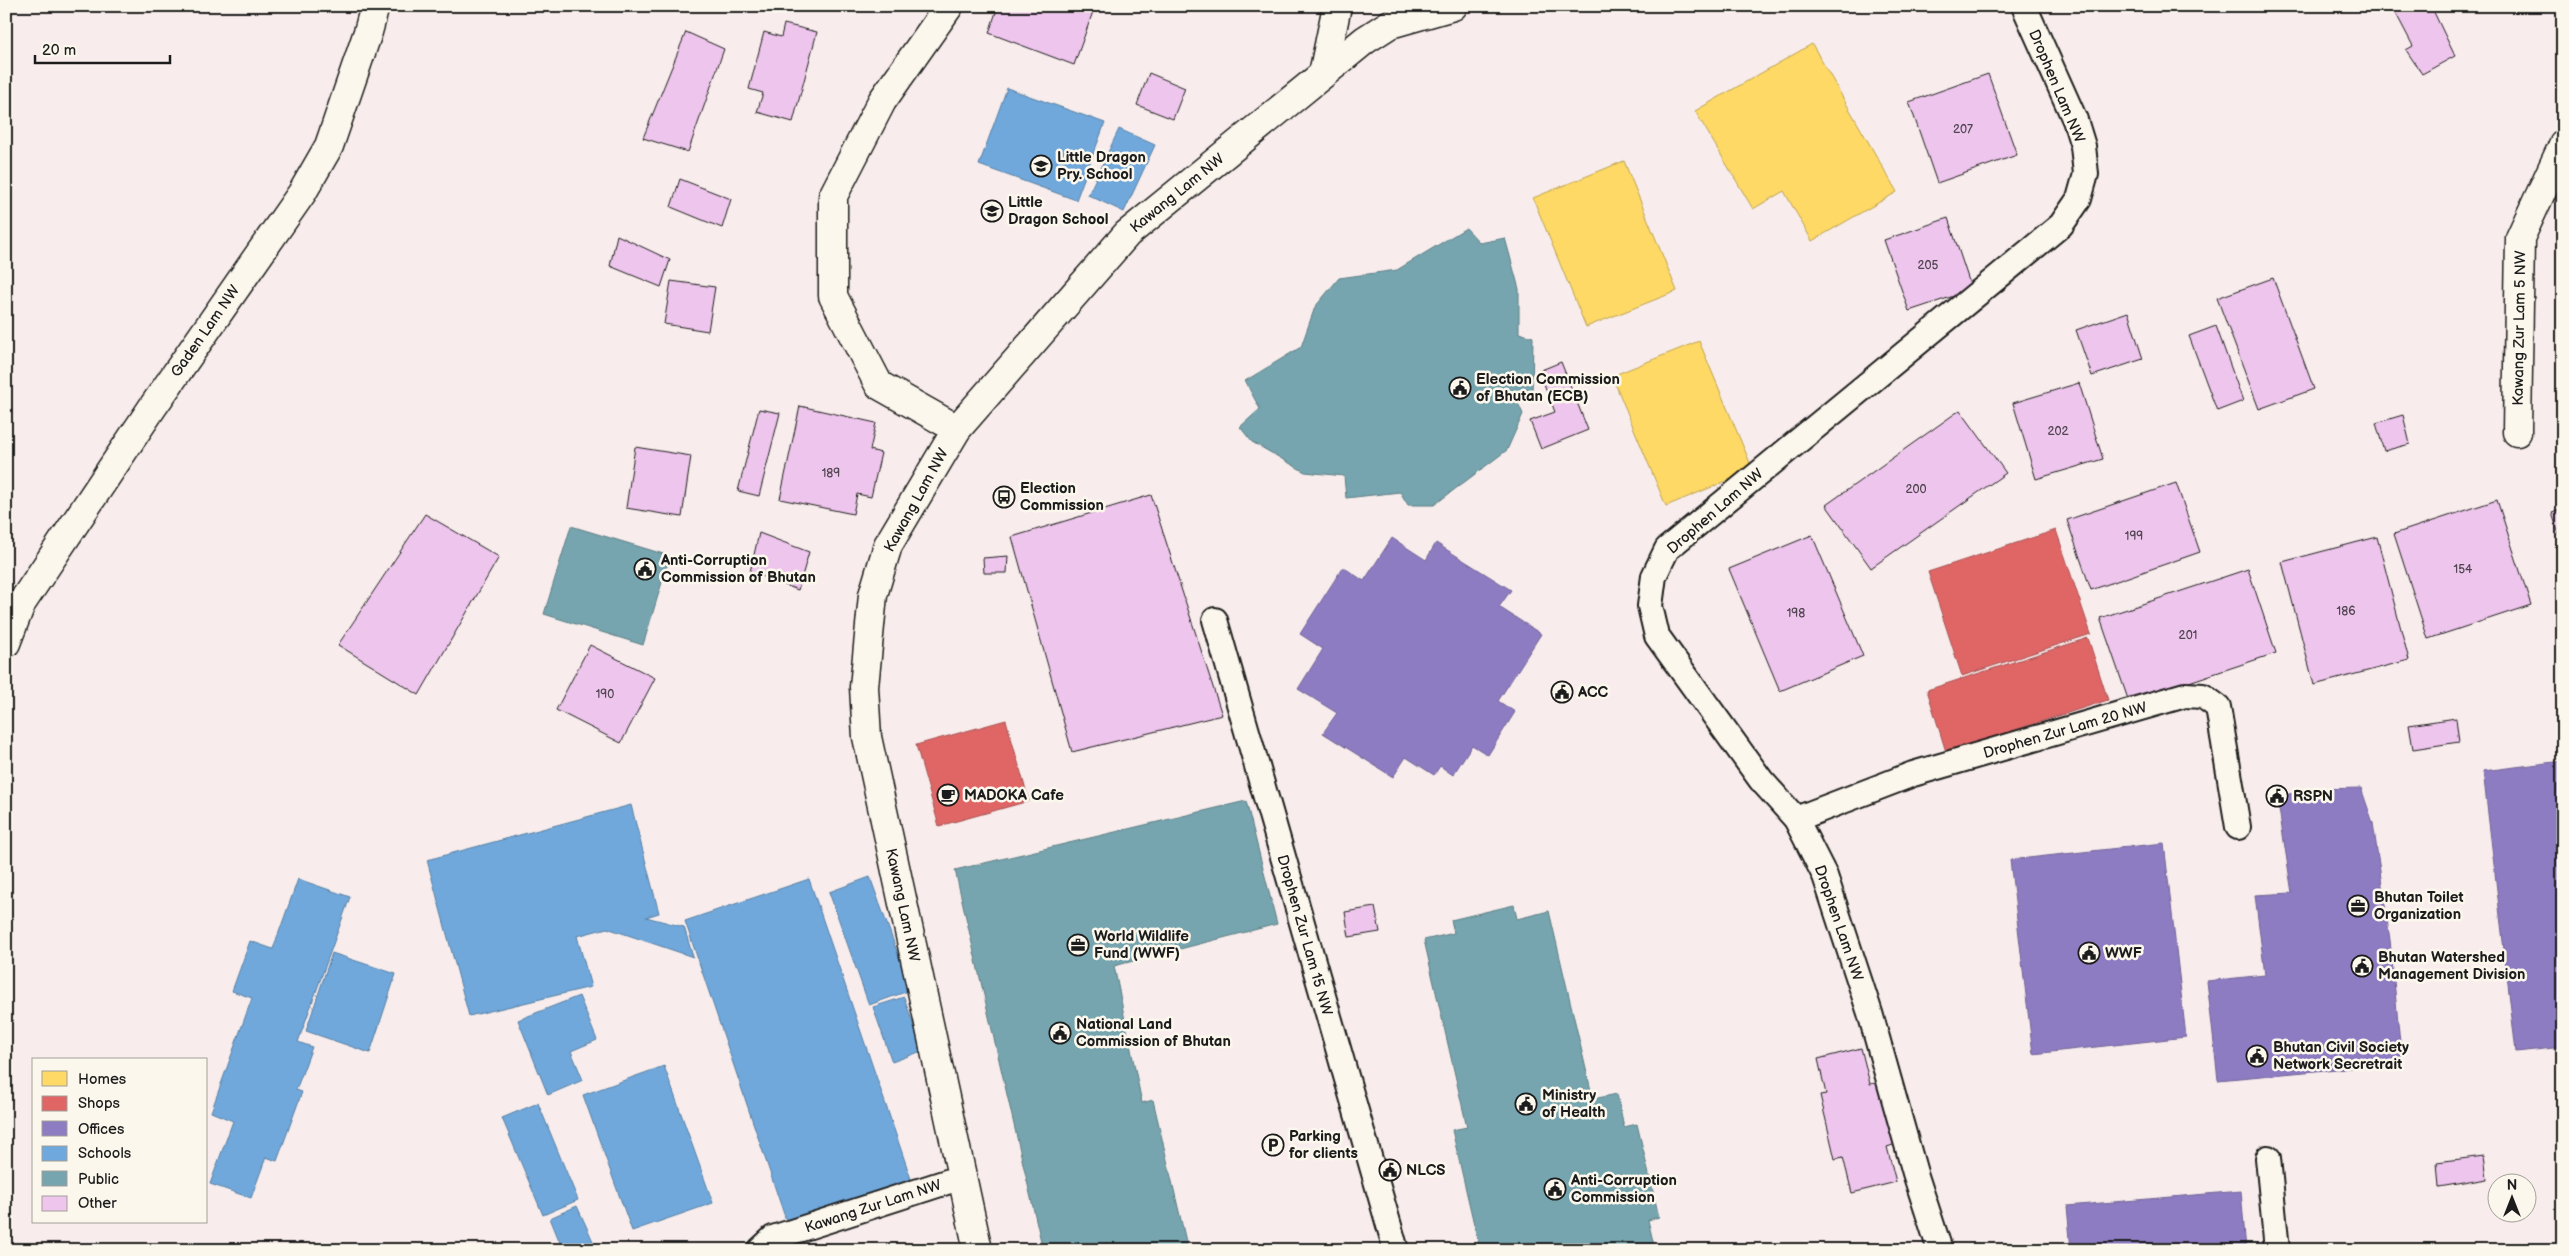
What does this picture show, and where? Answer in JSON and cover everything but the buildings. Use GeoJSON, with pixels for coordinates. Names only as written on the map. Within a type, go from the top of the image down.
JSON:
{"type":"FeatureCollection","features":[{"type":"Feature","properties":{"kind":"street","name":"Gaden Lam NW"},"geometry":{"type":"LineString","coordinates":[[6,643],[22,604],[152,408],[302,193],[329,146],[375,6]]}},
{"type":"Feature","properties":{"kind":"street"},"geometry":{"type":"LineString","coordinates":[[949,6],[882,101],[832,196],[832,296],[879,385],[957,429]]}},
{"type":"Feature","properties":{"kind":"street"},"geometry":{"type":"LineString","coordinates":[[1323,74],[1337,6]]}},
{"type":"Feature","properties":{"kind":"street","name":"Kawang Lam NW"},"geometry":{"type":"LineString","coordinates":[[978,1250],[867,737],[864,687],[873,595],[888,545],[957,429],[1128,234],[1365,40],[1390,24],[1453,6]]}},
{"type":"Feature","properties":{"kind":"street","name":"Kawang Zur Lam 5 NW"},"geometry":{"type":"LineString","coordinates":[[2517,432],[2520,238],[2563,144]]}},
{"type":"Feature","properties":{"kind":"lane","name":"Drophen Lam NW"},"geometry":{"type":"LineString","coordinates":[[1940,1250],[1915,1173],[1870,1013],[1828,885],[1796,819],[1760,780],[1657,636],[1650,606],[1654,576],[1667,549],[2061,225],[2079,199],[2086,174],[2083,146],[2075,120],[2024,6]]}},
{"type":"Feature","properties":{"kind":"lane","name":"Drophen Zur Lam 15 NW"},"geometry":{"type":"LineString","coordinates":[[1215,620],[1396,1250]]}},
{"type":"Feature","properties":{"kind":"lane","name":"Drophen Zur Lam 20 NW"},"geometry":{"type":"LineString","coordinates":[[1796,819],[1913,774],[2185,695],[2203,696],[2218,707],[2238,827]]}},
{"type":"Feature","properties":{"kind":"lane"},"geometry":{"type":"LineString","coordinates":[[2268,1158],[2278,1250]]}},
{"type":"Feature","properties":{"kind":"lane","name":"Kawang Zur Lam NW"},"geometry":{"type":"LineString","coordinates":[[760,1250],[773,1238],[962,1177]]}},
{"type":"Feature","properties":{"kind":"place","name":"Little Dragon Pry. School"},"geometry":{"type":"Point","coordinates":[1041,166]}},
{"type":"Feature","properties":{"kind":"place","name":"Little Dragon School"},"geometry":{"type":"Point","coordinates":[992,211]}},
{"type":"Feature","properties":{"kind":"place","name":"Election Commission of Bhutan (ECB)"},"geometry":{"type":"Point","coordinates":[1460,388]}},
{"type":"Feature","properties":{"kind":"place","name":"Election Commission"},"geometry":{"type":"Point","coordinates":[1004,497]}},
{"type":"Feature","properties":{"kind":"place","name":"Anti-Corruption Commission of Bhutan"},"geometry":{"type":"Point","coordinates":[645,569]}},
{"type":"Feature","properties":{"kind":"place","name":"ACC"},"geometry":{"type":"Point","coordinates":[1562,692]}},
{"type":"Feature","properties":{"kind":"place","name":"MADOKA Cafe"},"geometry":{"type":"Point","coordinates":[948,795]}},
{"type":"Feature","properties":{"kind":"place","name":"RSPN"},"geometry":{"type":"Point","coordinates":[2277,796]}},
{"type":"Feature","properties":{"kind":"place","name":"Bhutan Toilet Organization"},"geometry":{"type":"Point","coordinates":[2358,906]}},
{"type":"Feature","properties":{"kind":"place","name":"World Wildlife Fund (WWF)"},"geometry":{"type":"Point","coordinates":[1078,945]}},
{"type":"Feature","properties":{"kind":"place","name":"WWF"},"geometry":{"type":"Point","coordinates":[2089,953]}},
{"type":"Feature","properties":{"kind":"place","name":"Bhutan Watershed Management Division"},"geometry":{"type":"Point","coordinates":[2362,966]}},
{"type":"Feature","properties":{"kind":"place","name":"National Land Commission of Bhutan"},"geometry":{"type":"Point","coordinates":[1060,1033]}},
{"type":"Feature","properties":{"kind":"place","name":"Bhutan Civil Society Network Secretrait"},"geometry":{"type":"Point","coordinates":[2257,1056]}},
{"type":"Feature","properties":{"kind":"place","name":"Ministry of Health"},"geometry":{"type":"Point","coordinates":[1526,1104]}},
{"type":"Feature","properties":{"kind":"place","name":"Parking for clients"},"geometry":{"type":"Point","coordinates":[1273,1145]}},
{"type":"Feature","properties":{"kind":"place","name":"NLCS"},"geometry":{"type":"Point","coordinates":[1390,1170]}},
{"type":"Feature","properties":{"kind":"place","name":"Anti-Corruption Commission"},"geometry":{"type":"Point","coordinates":[1555,1189]}}]}
